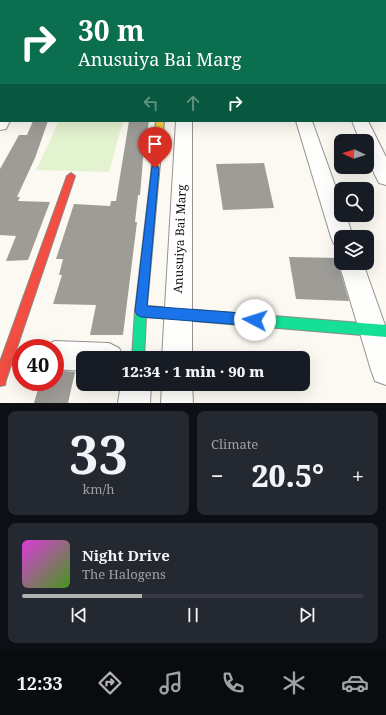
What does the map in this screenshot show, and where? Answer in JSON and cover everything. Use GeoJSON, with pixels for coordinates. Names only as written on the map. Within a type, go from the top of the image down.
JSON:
{"type":"FeatureCollection","features":[{"type":"Feature","properties":{"kind":"street"},"geometry":{"type":"LineString","coordinates":[[138,351],[160,122]]}},
{"type":"Feature","properties":{"kind":"street","name":"Anusuiya Bai Marg"},"geometry":{"type":"LineString","coordinates":[[177,351],[184,122]]}},
{"type":"Feature","properties":{"kind":"street"},"geometry":{"type":"LineString","coordinates":[[304,122],[340,230]]}},
{"type":"Feature","properties":{"kind":"street"},"geometry":{"type":"LineString","coordinates":[[360,122],[386,178]]}},
{"type":"Feature","properties":{"kind":"street"},"geometry":{"type":"LineString","coordinates":[[0,380],[71,176]]}},
{"type":"Feature","properties":{"kind":"street"},"geometry":{"type":"LineString","coordinates":[[354,270],[379,331],[386,370]]}},
{"type":"Feature","properties":{"kind":"street"},"geometry":{"type":"LineString","coordinates":[[141,311],[379,331]]}},
{"type":"Feature","properties":{"kind":"street"},"geometry":{"type":"LineString","coordinates":[[64,355],[76,356]]}},
{"type":"Feature","properties":{"kind":"street"},"geometry":{"type":"LineString","coordinates":[[134,403],[135,391]]}},
{"type":"Feature","properties":{"kind":"street"},"geometry":{"type":"LineString","coordinates":[[177,391],[177,403]]}},
{"type":"Feature","properties":{"kind":"green space"},"geometry":{"type":"Polygon","coordinates":[[[59,122],[123,122],[109,172],[36,170],[59,122]]]}},
{"type":"Feature","properties":{"kind":"building"},"geometry":{"type":"Polygon","coordinates":[[[33,122],[48,122],[35,158],[17,197],[20,197],[18,201],[50,202],[28,260],[6,261],[16,236],[0,235],[0,169],[19,135],[27,135],[33,122]]]}},
{"type":"Feature","properties":{"kind":"building"},"geometry":{"type":"Polygon","coordinates":[[[129,122],[149,122],[143,159],[140,195],[138,195],[135,222],[137,222],[123,335],[90,335],[96,305],[53,304],[62,275],[59,275],[63,259],[56,259],[74,204],[110,206],[111,201],[116,201],[129,122]]]}},
{"type":"Feature","properties":{"kind":"building"},"geometry":{"type":"Polygon","coordinates":[[[264,163],[274,208],[223,210],[216,164],[264,163]]]}},
{"type":"Feature","properties":{"kind":"building"},"geometry":{"type":"Polygon","coordinates":[[[289,257],[334,258],[334,270],[340,270],[349,301],[296,299],[289,257]]]}},
{"type":"Feature","properties":{"kind":"building"},"geometry":{"type":"Polygon","coordinates":[[[64,371],[75,372],[68,403],[34,403],[37,391],[64,391],[64,371]]]}},
{"type":"Feature","properties":{"kind":"traffic: fast"},"geometry":{"type":"LineString","coordinates":[[138,351],[155,174]]}},
{"type":"Feature","properties":{"kind":"traffic: fast"},"geometry":{"type":"LineString","coordinates":[[141,311],[386,331]]}},
{"type":"Feature","properties":{"kind":"traffic: slow"},"geometry":{"type":"LineString","coordinates":[[155,174],[160,122]]}},
{"type":"Feature","properties":{"kind":"traffic: jam"},"geometry":{"type":"LineString","coordinates":[[0,380],[71,176]]}},
{"type":"Feature","properties":{"kind":"route"},"geometry":{"type":"LineString","coordinates":[[155,168],[141,311],[255,320]]}}]}
